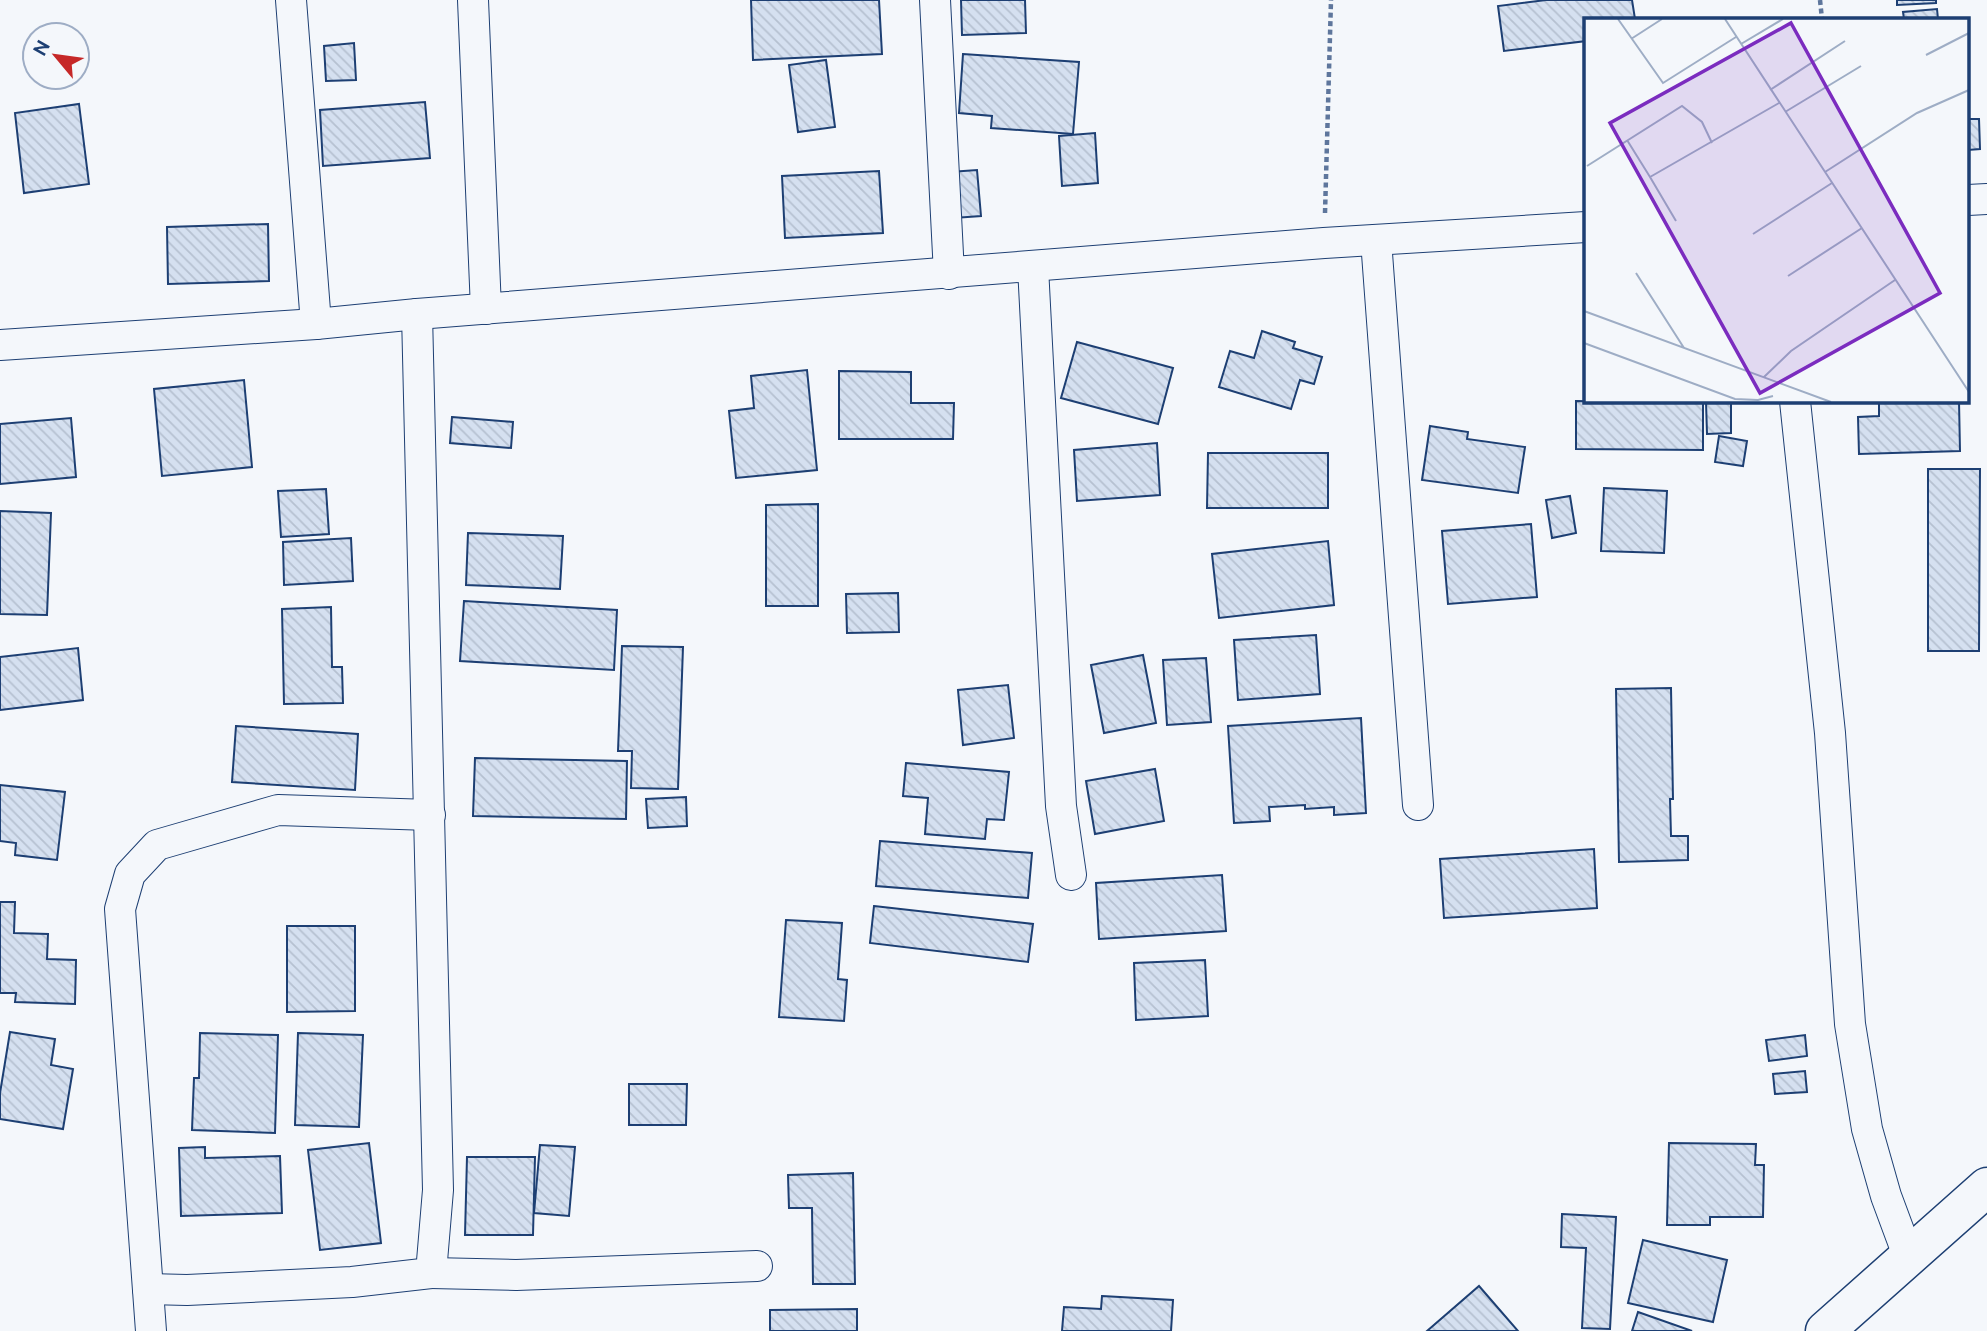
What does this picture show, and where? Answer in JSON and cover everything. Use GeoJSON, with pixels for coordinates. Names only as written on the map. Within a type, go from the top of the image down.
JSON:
{"type":"FeatureCollection","features":[{"type":"Feature","properties":{"kind":"main road"},"geometry":{"type":"LineString","coordinates":[[1825,1331],[1984,1195]]}},
{"type":"Feature","properties":{"kind":"street"},"geometry":{"type":"LineString","coordinates":[[291,0],[316,324]]}},
{"type":"Feature","properties":{"kind":"street"},"geometry":{"type":"LineString","coordinates":[[473,0],[486,309]]}},
{"type":"Feature","properties":{"kind":"street"},"geometry":{"type":"LineString","coordinates":[[935,0],[949,274]]}},
{"type":"Feature","properties":{"kind":"street"},"geometry":{"type":"LineString","coordinates":[[1969,200],[1987,199]]}},
{"type":"Feature","properties":{"kind":"street"},"geometry":{"type":"LineString","coordinates":[[0,345],[316,324],[1324,243],[1584,227]]}},
{"type":"Feature","properties":{"kind":"street"},"geometry":{"type":"LineString","coordinates":[[1376,240],[1418,805]]}},
{"type":"Feature","properties":{"kind":"street"},"geometry":{"type":"LineString","coordinates":[[1033,267],[1061,806],[1071,875]]}},
{"type":"Feature","properties":{"kind":"street"},"geometry":{"type":"LineString","coordinates":[[417,314],[438,1190],[431,1273]]}},
{"type":"Feature","properties":{"kind":"street"},"geometry":{"type":"LineString","coordinates":[[1795,402],[1830,733],[1850,1024],[1867,1129],[1886,1196],[1909,1258]]}},
{"type":"Feature","properties":{"kind":"street"},"geometry":{"type":"LineString","coordinates":[[151,1331],[120,909],[130,874],[157,845],[278,810],[430,815]]}},
{"type":"Feature","properties":{"kind":"street"},"geometry":{"type":"LineString","coordinates":[[148,1289],[187,1290],[352,1282],[431,1273],[516,1275],[757,1266]]}},
{"type":"Feature","properties":{"kind":"path"},"geometry":{"type":"LineString","coordinates":[[1324,243],[1331,0]]}},
{"type":"Feature","properties":{"kind":"path"},"geometry":{"type":"LineString","coordinates":[[1820,0],[1822,18]]}},
{"type":"Feature","properties":{"kind":"building"},"geometry":{"type":"Polygon","coordinates":[[[751,0],[879,0],[882,54],[753,60],[751,0]]]}},
{"type":"Feature","properties":{"kind":"building"},"geometry":{"type":"Polygon","coordinates":[[[961,0],[1025,0],[1026,33],[962,35],[961,0]]]}},
{"type":"Feature","properties":{"kind":"building"},"geometry":{"type":"Polygon","coordinates":[[[1546,0],[1632,0],[1635,18],[1584,18],[1584,41],[1504,51],[1498,6],[1546,0]]]}},
{"type":"Feature","properties":{"kind":"building"},"geometry":{"type":"Polygon","coordinates":[[[1897,0],[1936,0],[1936,3],[1897,5],[1897,0]]]}},
{"type":"Feature","properties":{"kind":"building"},"geometry":{"type":"Polygon","coordinates":[[[1937,9],[1938,18],[1904,18],[1903,12],[1937,9]]]}},
{"type":"Feature","properties":{"kind":"building"},"geometry":{"type":"Polygon","coordinates":[[[354,43],[356,80],[326,81],[324,46],[354,43]]]}},
{"type":"Feature","properties":{"kind":"building"},"geometry":{"type":"Polygon","coordinates":[[[963,54],[1079,62],[1073,134],[991,128],[992,116],[959,113],[963,54]]]}},
{"type":"Feature","properties":{"kind":"building"},"geometry":{"type":"Polygon","coordinates":[[[826,60],[835,127],[798,132],[789,65],[826,60]]]}},
{"type":"Feature","properties":{"kind":"building"},"geometry":{"type":"Polygon","coordinates":[[[425,102],[430,158],[323,166],[320,110],[425,102]]]}},
{"type":"Feature","properties":{"kind":"building"},"geometry":{"type":"Polygon","coordinates":[[[79,104],[89,184],[24,193],[15,113],[79,104]]]}},
{"type":"Feature","properties":{"kind":"building"},"geometry":{"type":"Polygon","coordinates":[[[1969,119],[1979,119],[1980,149],[1969,150],[1969,119]]]}},
{"type":"Feature","properties":{"kind":"building"},"geometry":{"type":"Polygon","coordinates":[[[1095,133],[1098,183],[1062,186],[1059,136],[1095,133]]]}},
{"type":"Feature","properties":{"kind":"building"},"geometry":{"type":"Polygon","coordinates":[[[977,170],[981,216],[954,218],[950,172],[977,170]]]}},
{"type":"Feature","properties":{"kind":"building"},"geometry":{"type":"Polygon","coordinates":[[[879,171],[883,233],[785,238],[782,176],[879,171]]]}},
{"type":"Feature","properties":{"kind":"building"},"geometry":{"type":"Polygon","coordinates":[[[268,224],[269,281],[168,284],[167,227],[268,224]]]}},
{"type":"Feature","properties":{"kind":"building"},"geometry":{"type":"Polygon","coordinates":[[[1262,331],[1295,342],[1293,348],[1322,357],[1314,384],[1300,380],[1291,409],[1219,387],[1230,351],[1254,358],[1262,331]]]}},
{"type":"Feature","properties":{"kind":"building"},"geometry":{"type":"Polygon","coordinates":[[[1077,342],[1173,368],[1158,424],[1061,398],[1077,342]]]}},
{"type":"Feature","properties":{"kind":"building"},"geometry":{"type":"Polygon","coordinates":[[[807,370],[817,470],[736,478],[729,411],[754,408],[751,376],[807,370]]]}},
{"type":"Feature","properties":{"kind":"building"},"geometry":{"type":"Polygon","coordinates":[[[839,371],[911,372],[911,403],[954,403],[953,439],[839,439],[839,371]]]}},
{"type":"Feature","properties":{"kind":"building"},"geometry":{"type":"Polygon","coordinates":[[[244,380],[252,467],[162,476],[154,389],[244,380]]]}},
{"type":"Feature","properties":{"kind":"building"},"geometry":{"type":"Polygon","coordinates":[[[1576,401],[1703,403],[1703,450],[1576,449],[1576,401]]]}},
{"type":"Feature","properties":{"kind":"building"},"geometry":{"type":"Polygon","coordinates":[[[1706,402],[1731,402],[1731,433],[1707,434],[1706,402]]]}},
{"type":"Feature","properties":{"kind":"building"},"geometry":{"type":"Polygon","coordinates":[[[1879,402],[1959,402],[1960,451],[1859,454],[1858,417],[1879,416],[1879,402]]]}},
{"type":"Feature","properties":{"kind":"building"},"geometry":{"type":"Polygon","coordinates":[[[452,417],[513,422],[511,448],[450,443],[452,417]]]}},
{"type":"Feature","properties":{"kind":"building"},"geometry":{"type":"Polygon","coordinates":[[[71,418],[76,477],[0,484],[0,424],[71,418]]]}},
{"type":"Feature","properties":{"kind":"building"},"geometry":{"type":"Polygon","coordinates":[[[1430,426],[1468,432],[1467,439],[1525,447],[1518,493],[1422,480],[1430,426]]]}},
{"type":"Feature","properties":{"kind":"building"},"geometry":{"type":"Polygon","coordinates":[[[1719,436],[1747,441],[1743,466],[1715,462],[1719,436]]]}},
{"type":"Feature","properties":{"kind":"building"},"geometry":{"type":"Polygon","coordinates":[[[1157,443],[1160,495],[1077,501],[1074,450],[1157,443]]]}},
{"type":"Feature","properties":{"kind":"building"},"geometry":{"type":"Polygon","coordinates":[[[1208,453],[1328,453],[1328,508],[1207,508],[1208,453]]]}},
{"type":"Feature","properties":{"kind":"building"},"geometry":{"type":"Polygon","coordinates":[[[1928,469],[1980,469],[1979,651],[1928,651],[1928,469]]]}},
{"type":"Feature","properties":{"kind":"building"},"geometry":{"type":"Polygon","coordinates":[[[1604,488],[1667,491],[1664,553],[1601,551],[1604,488]]]}},
{"type":"Feature","properties":{"kind":"building"},"geometry":{"type":"Polygon","coordinates":[[[326,489],[329,534],[281,537],[278,491],[326,489]]]}},
{"type":"Feature","properties":{"kind":"building"},"geometry":{"type":"Polygon","coordinates":[[[1570,496],[1576,533],[1552,538],[1546,500],[1570,496]]]}},
{"type":"Feature","properties":{"kind":"building"},"geometry":{"type":"Polygon","coordinates":[[[818,504],[818,606],[766,606],[766,505],[818,504]]]}},
{"type":"Feature","properties":{"kind":"building"},"geometry":{"type":"Polygon","coordinates":[[[0,511],[51,513],[47,615],[0,614],[0,511]]]}},
{"type":"Feature","properties":{"kind":"building"},"geometry":{"type":"Polygon","coordinates":[[[1531,524],[1537,597],[1448,604],[1442,531],[1531,524]]]}},
{"type":"Feature","properties":{"kind":"building"},"geometry":{"type":"Polygon","coordinates":[[[468,533],[563,536],[560,589],[466,585],[468,533]]]}},
{"type":"Feature","properties":{"kind":"building"},"geometry":{"type":"Polygon","coordinates":[[[351,538],[353,581],[284,585],[283,542],[351,538]]]}},
{"type":"Feature","properties":{"kind":"building"},"geometry":{"type":"Polygon","coordinates":[[[1328,541],[1334,605],[1219,618],[1212,554],[1328,541]]]}},
{"type":"Feature","properties":{"kind":"building"},"geometry":{"type":"Polygon","coordinates":[[[898,593],[899,632],[847,633],[846,594],[898,593]]]}},
{"type":"Feature","properties":{"kind":"building"},"geometry":{"type":"Polygon","coordinates":[[[464,601],[617,610],[614,670],[460,661],[464,601]]]}},
{"type":"Feature","properties":{"kind":"building"},"geometry":{"type":"Polygon","coordinates":[[[331,607],[332,667],[342,667],[343,703],[284,704],[282,609],[331,607]]]}},
{"type":"Feature","properties":{"kind":"building"},"geometry":{"type":"Polygon","coordinates":[[[1316,635],[1320,694],[1238,700],[1234,640],[1316,635]]]}},
{"type":"Feature","properties":{"kind":"building"},"geometry":{"type":"Polygon","coordinates":[[[622,646],[683,647],[678,789],[631,788],[632,751],[618,751],[622,646]]]}},
{"type":"Feature","properties":{"kind":"building"},"geometry":{"type":"Polygon","coordinates":[[[78,648],[83,700],[0,710],[0,657],[78,648]]]}},
{"type":"Feature","properties":{"kind":"building"},"geometry":{"type":"Polygon","coordinates":[[[1143,655],[1156,723],[1104,733],[1091,665],[1143,655]]]}},
{"type":"Feature","properties":{"kind":"building"},"geometry":{"type":"Polygon","coordinates":[[[1206,658],[1211,722],[1167,725],[1163,660],[1206,658]]]}},
{"type":"Feature","properties":{"kind":"building"},"geometry":{"type":"Polygon","coordinates":[[[1008,685],[1014,738],[963,745],[958,690],[1008,685]]]}},
{"type":"Feature","properties":{"kind":"building"},"geometry":{"type":"Polygon","coordinates":[[[1671,688],[1671,836],[1688,836],[1688,860],[1619,862],[1616,689],[1671,688]]]}},
{"type":"Feature","properties":{"kind":"building"},"geometry":{"type":"Polygon","coordinates":[[[1361,718],[1366,813],[1334,815],[1334,807],[1305,809],[1305,805],[1269,807],[1270,821],[1234,823],[1228,726],[1361,718]]]}},
{"type":"Feature","properties":{"kind":"building"},"geometry":{"type":"Polygon","coordinates":[[[236,726],[358,734],[355,790],[232,782],[236,726]]]}},
{"type":"Feature","properties":{"kind":"building"},"geometry":{"type":"Polygon","coordinates":[[[475,758],[627,761],[626,819],[473,816],[475,758]]]}},
{"type":"Feature","properties":{"kind":"building"},"geometry":{"type":"Polygon","coordinates":[[[906,763],[1009,772],[1004,820],[987,819],[985,839],[925,834],[928,798],[903,796],[906,763]]]}},
{"type":"Feature","properties":{"kind":"building"},"geometry":{"type":"Polygon","coordinates":[[[1155,769],[1164,821],[1095,834],[1086,781],[1155,769]]]}},
{"type":"Feature","properties":{"kind":"building"},"geometry":{"type":"Polygon","coordinates":[[[0,785],[65,792],[57,860],[15,855],[16,843],[0,841],[0,785]]]}},
{"type":"Feature","properties":{"kind":"building"},"geometry":{"type":"Polygon","coordinates":[[[686,797],[687,826],[648,828],[646,799],[686,797]]]}},
{"type":"Feature","properties":{"kind":"building"},"geometry":{"type":"Polygon","coordinates":[[[880,841],[1032,853],[1028,898],[876,886],[880,841]]]}},
{"type":"Feature","properties":{"kind":"building"},"geometry":{"type":"Polygon","coordinates":[[[1594,849],[1597,908],[1444,918],[1440,859],[1594,849]]]}},
{"type":"Feature","properties":{"kind":"building"},"geometry":{"type":"Polygon","coordinates":[[[1222,875],[1226,931],[1099,939],[1096,883],[1222,875]]]}},
{"type":"Feature","properties":{"kind":"building"},"geometry":{"type":"Polygon","coordinates":[[[0,902],[15,902],[14,933],[48,934],[47,959],[76,960],[75,1004],[15,1002],[16,993],[0,993],[0,902]]]}},
{"type":"Feature","properties":{"kind":"building"},"geometry":{"type":"Polygon","coordinates":[[[874,906],[1033,924],[1028,962],[870,943],[874,906]]]}},
{"type":"Feature","properties":{"kind":"building"},"geometry":{"type":"Polygon","coordinates":[[[786,920],[842,923],[838,979],[847,980],[844,1021],[779,1017],[786,920]]]}},
{"type":"Feature","properties":{"kind":"building"},"geometry":{"type":"Polygon","coordinates":[[[287,926],[355,926],[355,1011],[287,1012],[287,926]]]}},
{"type":"Feature","properties":{"kind":"building"},"geometry":{"type":"Polygon","coordinates":[[[1205,960],[1208,1016],[1136,1020],[1134,963],[1205,960]]]}},
{"type":"Feature","properties":{"kind":"building"},"geometry":{"type":"Polygon","coordinates":[[[10,1032],[55,1039],[51,1065],[73,1069],[63,1129],[0,1119],[0,1093],[10,1032]]]}},
{"type":"Feature","properties":{"kind":"building"},"geometry":{"type":"Polygon","coordinates":[[[200,1033],[278,1035],[275,1133],[192,1130],[194,1078],[199,1078],[200,1033]]]}},
{"type":"Feature","properties":{"kind":"building"},"geometry":{"type":"Polygon","coordinates":[[[298,1033],[363,1035],[359,1127],[295,1125],[298,1033]]]}},
{"type":"Feature","properties":{"kind":"building"},"geometry":{"type":"Polygon","coordinates":[[[1805,1035],[1807,1056],[1769,1061],[1766,1040],[1805,1035]]]}},
{"type":"Feature","properties":{"kind":"building"},"geometry":{"type":"Polygon","coordinates":[[[1805,1071],[1807,1092],[1775,1094],[1773,1074],[1805,1071]]]}},
{"type":"Feature","properties":{"kind":"building"},"geometry":{"type":"Polygon","coordinates":[[[629,1084],[687,1084],[686,1125],[629,1125],[629,1084]]]}},
{"type":"Feature","properties":{"kind":"building"},"geometry":{"type":"Polygon","coordinates":[[[369,1143],[381,1243],[320,1250],[308,1150],[369,1143]]]}},
{"type":"Feature","properties":{"kind":"building"},"geometry":{"type":"Polygon","coordinates":[[[1669,1143],[1756,1144],[1755,1165],[1764,1165],[1763,1217],[1710,1217],[1710,1225],[1667,1225],[1669,1143]]]}},
{"type":"Feature","properties":{"kind":"building"},"geometry":{"type":"Polygon","coordinates":[[[540,1145],[575,1147],[569,1216],[534,1213],[540,1145]]]}},
{"type":"Feature","properties":{"kind":"building"},"geometry":{"type":"Polygon","coordinates":[[[205,1147],[205,1158],[280,1156],[282,1213],[181,1216],[179,1148],[205,1147]]]}},
{"type":"Feature","properties":{"kind":"building"},"geometry":{"type":"Polygon","coordinates":[[[467,1157],[535,1157],[533,1235],[465,1235],[467,1157]]]}},
{"type":"Feature","properties":{"kind":"building"},"geometry":{"type":"Polygon","coordinates":[[[853,1173],[855,1284],[813,1284],[812,1208],[789,1208],[788,1175],[853,1173]]]}},
{"type":"Feature","properties":{"kind":"building"},"geometry":{"type":"Polygon","coordinates":[[[1562,1214],[1616,1217],[1610,1329],[1582,1328],[1586,1248],[1561,1247],[1562,1214]]]}},
{"type":"Feature","properties":{"kind":"building"},"geometry":{"type":"Polygon","coordinates":[[[1643,1240],[1727,1260],[1713,1322],[1628,1303],[1643,1240]]]}},
{"type":"Feature","properties":{"kind":"building"},"geometry":{"type":"Polygon","coordinates":[[[1479,1286],[1518,1331],[1427,1331],[1479,1286]]]}},
{"type":"Feature","properties":{"kind":"building"},"geometry":{"type":"Polygon","coordinates":[[[1102,1296],[1173,1300],[1171,1331],[1062,1331],[1064,1307],[1101,1309],[1102,1296]]]}},
{"type":"Feature","properties":{"kind":"building"},"geometry":{"type":"Polygon","coordinates":[[[857,1309],[857,1331],[770,1331],[770,1310],[857,1309]]]}},
{"type":"Feature","properties":{"kind":"building"},"geometry":{"type":"Polygon","coordinates":[[[1638,1312],[1692,1331],[1632,1331],[1638,1312]]]}}]}
